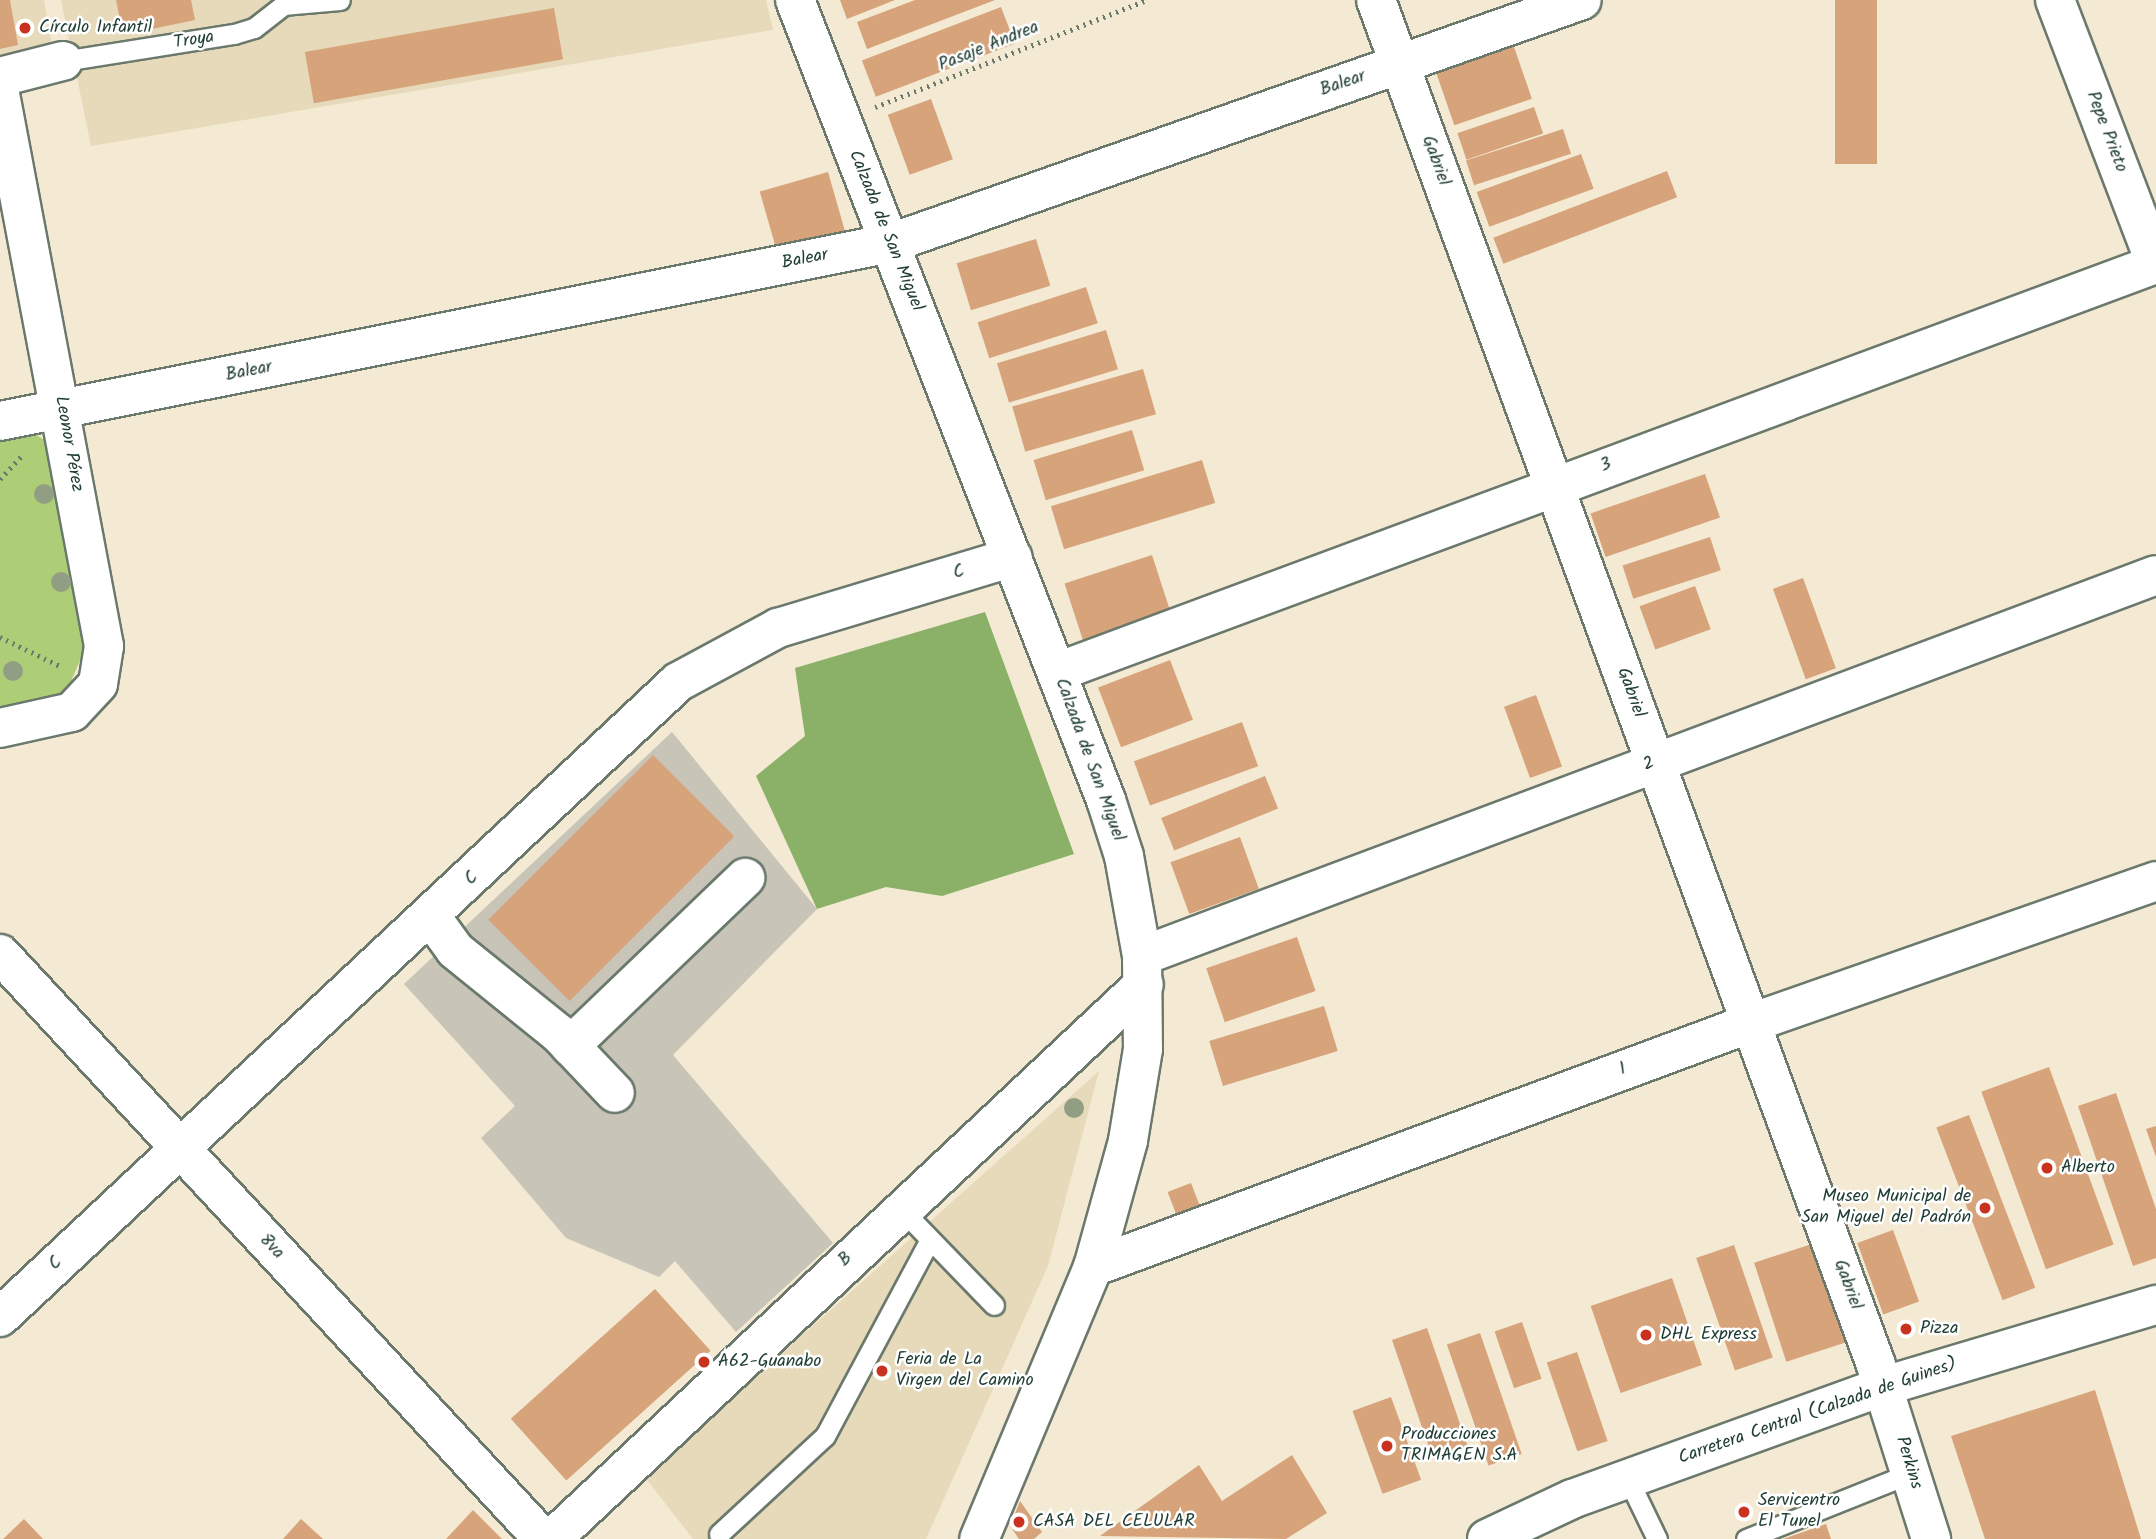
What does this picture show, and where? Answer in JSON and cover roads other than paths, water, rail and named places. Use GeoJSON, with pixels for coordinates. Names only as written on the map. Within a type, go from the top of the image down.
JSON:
{"type":"FeatureCollection","features":[{"type":"Feature","properties":{"kind":"street","name":"Calzada de San Miguel"},"geometry":{"type":"LineString","coordinates":[[794,0],[1013,557],[1124,856],[1143,970],[1143,1049],[1128,1141],[1093,1267],[979,1539]]}},
{"type":"Feature","properties":{"kind":"street","name":"Gabriel"},"geometry":{"type":"LineString","coordinates":[[1376,0],[1884,1386]]}},
{"type":"Feature","properties":{"kind":"street","name":"Balear"},"geometry":{"type":"LineString","coordinates":[[0,421],[891,243],[1582,0]]}},
{"type":"Feature","properties":{"kind":"street","name":"Pepe Prieto"},"geometry":{"type":"LineString","coordinates":[[2055,0],[2156,264]]}},
{"type":"Feature","properties":{"kind":"street","name":"Troya"},"geometry":{"type":"LineString","coordinates":[[0,77],[63,61]]}},
{"type":"Feature","properties":{"kind":"street","name":"Leonor Pérez"},"geometry":{"type":"LineString","coordinates":[[0,94],[62,410],[104,646],[98,684],[72,712],[0,728]]}},
{"type":"Feature","properties":{"kind":"street","name":"3"},"geometry":{"type":"LineString","coordinates":[[1057,672],[1554,485],[2156,264]]}},
{"type":"Feature","properties":{"kind":"street","name":"C"},"geometry":{"type":"LineString","coordinates":[[0,1317],[179,1147],[432,918],[678,682],[778,628],[1013,557]]}},
{"type":"Feature","properties":{"kind":"street","name":"2"},"geometry":{"type":"LineString","coordinates":[[1143,970],[1656,763],[2156,575]]}},
{"type":"Feature","properties":{"kind":"street"},"geometry":{"type":"LineString","coordinates":[[570,1045],[745,878]]}},
{"type":"Feature","properties":{"kind":"street","name":"1"},"geometry":{"type":"LineString","coordinates":[[1093,1267],[1751,1023],[2156,881]]}},
{"type":"Feature","properties":{"kind":"street"},"geometry":{"type":"LineString","coordinates":[[432,918],[455,950],[570,1045],[615,1093]]}},
{"type":"Feature","properties":{"kind":"street","name":"8va"},"geometry":{"type":"LineString","coordinates":[[0,954],[543,1539]]}},
{"type":"Feature","properties":{"kind":"street","name":"B"},"geometry":{"type":"LineString","coordinates":[[552,1539],[900,1208],[1143,970]]}},
{"type":"Feature","properties":{"kind":"street","name":"Carretera Central (Calzada de Guines)"},"geometry":{"type":"LineString","coordinates":[[1487,1539],[1628,1479],[1884,1386],[2156,1305]]}},
{"type":"Feature","properties":{"kind":"street","name":"Perkins"},"geometry":{"type":"LineString","coordinates":[[1884,1386],[1931,1539]]}},
{"type":"Feature","properties":{"kind":"lane","name":"Troya"},"geometry":{"type":"LineString","coordinates":[[63,61],[234,34],[254,28],[282,2],[340,0]]}},
{"type":"Feature","properties":{"kind":"lane"},"geometry":{"type":"LineString","coordinates":[[900,1208],[928,1243],[994,1305]]}},
{"type":"Feature","properties":{"kind":"lane"},"geometry":{"type":"LineString","coordinates":[[719,1535],[825,1436],[928,1243]]}},
{"type":"Feature","properties":{"kind":"lane"},"geometry":{"type":"LineString","coordinates":[[1746,1539],[1911,1473]]}},
{"type":"Feature","properties":{"kind":"lane"},"geometry":{"type":"LineString","coordinates":[[1628,1479],[1657,1539]]}},
{"type":"Feature","properties":{"kind":"place","name":"Círculo Infantil"},"geometry":{"type":"Point","coordinates":[25,28]}},
{"type":"Feature","properties":{"kind":"place","name":"Alberto"},"geometry":{"type":"Point","coordinates":[2047,1168]}},
{"type":"Feature","properties":{"kind":"place","name":"Museo Municipal de San Miguel del Padrón"},"geometry":{"type":"Point","coordinates":[1985,1208]}},
{"type":"Feature","properties":{"kind":"place","name":"Pizza"},"geometry":{"type":"Point","coordinates":[1906,1329]}},
{"type":"Feature","properties":{"kind":"place","name":"DHL Express"},"geometry":{"type":"Point","coordinates":[1646,1335]}},
{"type":"Feature","properties":{"kind":"place","name":"A62-Guanabo"},"geometry":{"type":"Point","coordinates":[704,1362]}},
{"type":"Feature","properties":{"kind":"place","name":"Feria de La Virgen del Camino"},"geometry":{"type":"Point","coordinates":[882,1371]}},
{"type":"Feature","properties":{"kind":"place","name":"Producciones TRIMAGEN S.A"},"geometry":{"type":"Point","coordinates":[1387,1446]}},
{"type":"Feature","properties":{"kind":"place","name":"Servicentro El Tunel"},"geometry":{"type":"Point","coordinates":[1744,1512]}},
{"type":"Feature","properties":{"kind":"place","name":"CASA DEL CELULAR"},"geometry":{"type":"Point","coordinates":[1019,1522]}}]}
